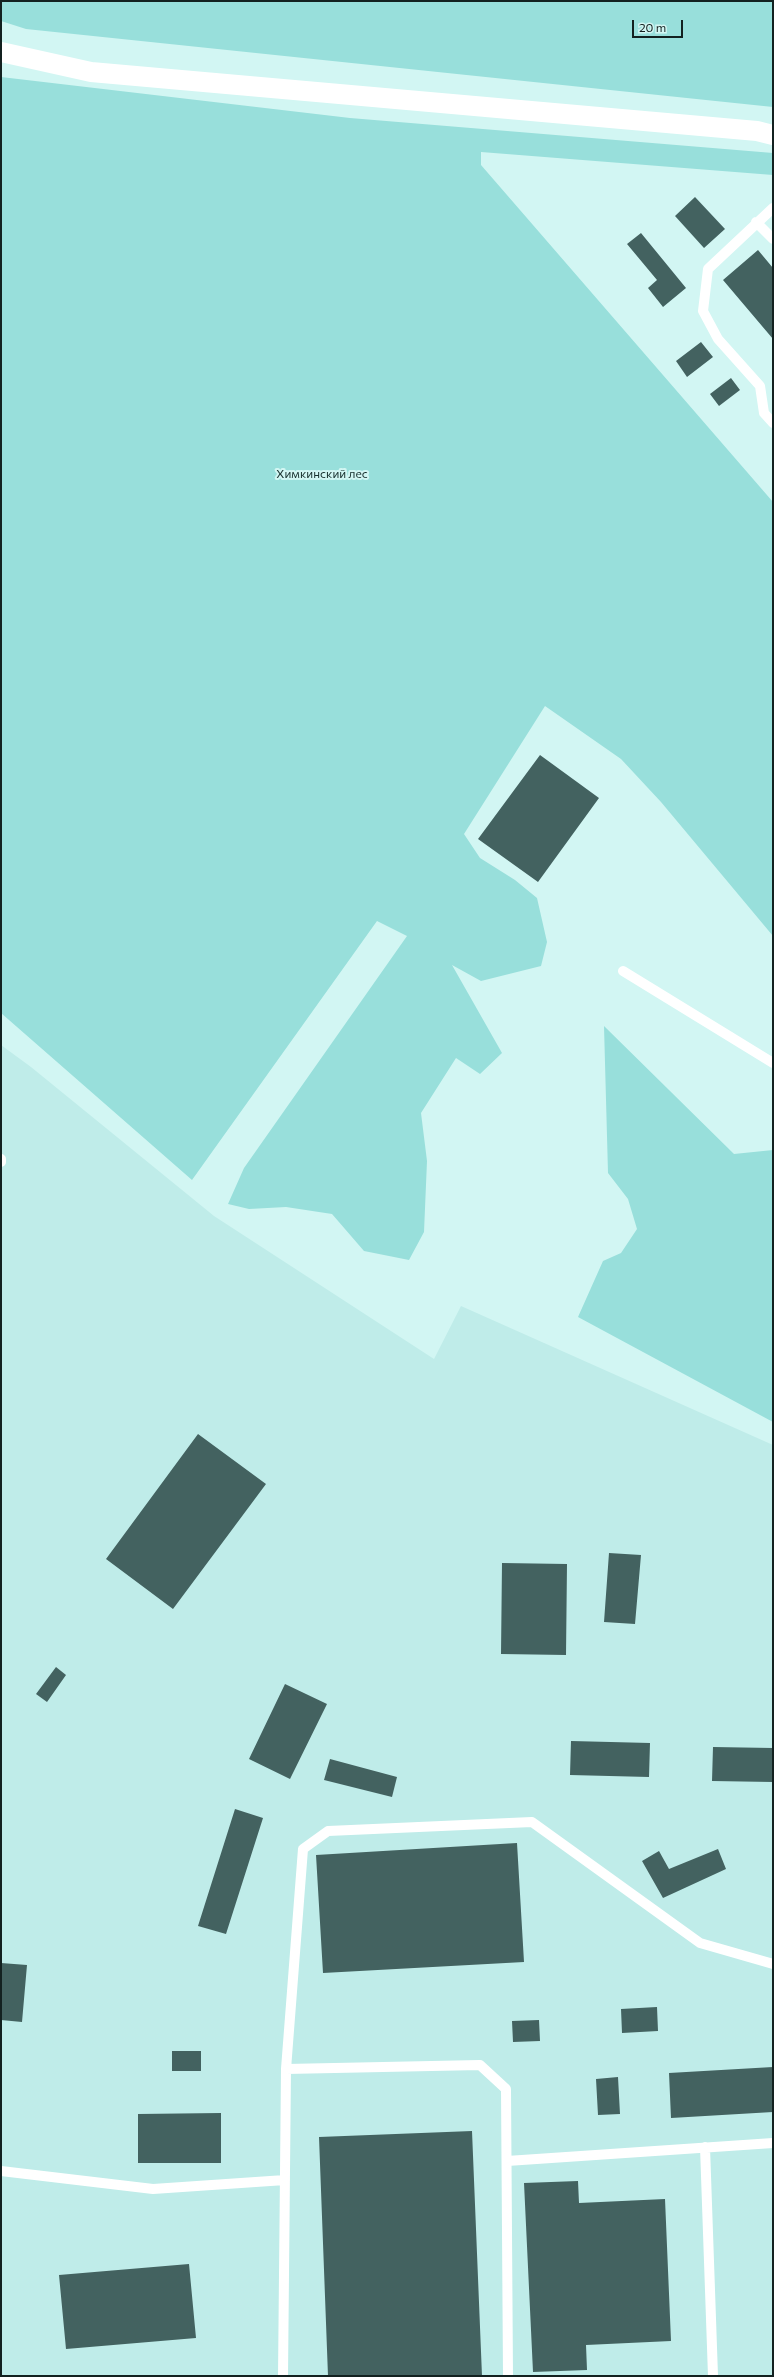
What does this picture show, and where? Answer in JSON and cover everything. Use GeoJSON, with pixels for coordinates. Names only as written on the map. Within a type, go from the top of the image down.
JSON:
{"type":"FeatureCollection","features":[{"type":"Feature","properties":{"kind":"street"},"geometry":{"type":"LineString","coordinates":[[1,52],[91,72],[741,129],[773,135]]}},
{"type":"Feature","properties":{"kind":"lane"},"geometry":{"type":"LineString","coordinates":[[773,208],[756,222],[708,269],[703,311],[718,339],[760,386],[764,413],[773,423]]}},
{"type":"Feature","properties":{"kind":"lane"},"geometry":{"type":"LineString","coordinates":[[756,222],[773,239]]}},
{"type":"Feature","properties":{"kind":"lane"},"geometry":{"type":"LineString","coordinates":[[623,971],[773,1063]]}},
{"type":"Feature","properties":{"kind":"lane"},"geometry":{"type":"LineString","coordinates":[[283,2376],[286,2069],[302,1849],[328,1831],[532,1822],[700,1943],[773,1964]]}},
{"type":"Feature","properties":{"kind":"lane"},"geometry":{"type":"LineString","coordinates":[[286,2069],[480,2065],[506,2089],[508,2376]]}},
{"type":"Feature","properties":{"kind":"lane"},"geometry":{"type":"LineString","coordinates":[[507,2161],[773,2143]]}},
{"type":"Feature","properties":{"kind":"lane"},"geometry":{"type":"LineString","coordinates":[[705,2147],[714,2376]]}},
{"type":"Feature","properties":{"kind":"lane"},"geometry":{"type":"LineString","coordinates":[[1,2171],[153,2189],[285,2180]]}},
{"type":"Feature","properties":{"kind":"shaded area"},"geometry":{"type":"Polygon","coordinates":[[[1,1045],[31,1067],[214,1216],[434,1359],[461,1306],[773,1445],[773,2376],[1,2376],[1,1045]]]}},
{"type":"Feature","properties":{"kind":"green space"},"geometry":{"type":"Polygon","coordinates":[[[1,1],[773,1],[773,107],[26,29],[1,21],[1,1]]]}},
{"type":"Feature","properties":{"kind":"green space","name":"Химкинский лес"},"geometry":{"type":"Polygon","coordinates":[[[1,77],[350,118],[773,153],[773,175],[481,152],[481,165],[773,502],[773,936],[661,802],[621,759],[545,706],[464,834],[480,858],[515,880],[537,898],[547,942],[541,966],[481,981],[452,965],[502,1053],[480,1074],[456,1058],[421,1113],[427,1161],[424,1232],[409,1260],[364,1251],[332,1214],[286,1207],[249,1209],[228,1204],[244,1168],[407,936],[377,921],[192,1180],[1,1013],[1,77]]]}},
{"type":"Feature","properties":{"kind":"green space"},"geometry":{"type":"Polygon","coordinates":[[[604,1026],[734,1154],[773,1150],[773,1422],[578,1317],[603,1261],[621,1253],[637,1229],[628,1199],[608,1173],[604,1026]]]}},
{"type":"Feature","properties":{"kind":"building"},"geometry":{"type":"Polygon","coordinates":[[[695,197],[725,229],[704,248],[675,216],[695,197]]]}},
{"type":"Feature","properties":{"kind":"building"},"geometry":{"type":"Polygon","coordinates":[[[641,233],[686,288],[663,307],[648,288],[657,280],[627,244],[641,233]]]}},
{"type":"Feature","properties":{"kind":"building"},"geometry":{"type":"Polygon","coordinates":[[[758,250],[773,268],[773,339],[723,280],[758,250]]]}},
{"type":"Feature","properties":{"kind":"building"},"geometry":{"type":"Polygon","coordinates":[[[701,342],[713,357],[687,377],[676,361],[701,342]]]}},
{"type":"Feature","properties":{"kind":"building"},"geometry":{"type":"Polygon","coordinates":[[[731,378],[740,390],[719,406],[710,394],[731,378]]]}},
{"type":"Feature","properties":{"kind":"building"},"geometry":{"type":"Polygon","coordinates":[[[540,755],[599,798],[538,882],[478,839],[540,755]]]}},
{"type":"Feature","properties":{"kind":"building"},"geometry":{"type":"Polygon","coordinates":[[[198,1434],[266,1484],[173,1609],[106,1559],[198,1434]]]}},
{"type":"Feature","properties":{"kind":"building"},"geometry":{"type":"Polygon","coordinates":[[[609,1553],[641,1555],[635,1624],[604,1622],[609,1553]]]}},
{"type":"Feature","properties":{"kind":"building"},"geometry":{"type":"Polygon","coordinates":[[[502,1563],[567,1564],[566,1655],[501,1654],[502,1563]]]}},
{"type":"Feature","properties":{"kind":"building"},"geometry":{"type":"Polygon","coordinates":[[[56,1667],[66,1675],[47,1702],[36,1694],[56,1667]]]}},
{"type":"Feature","properties":{"kind":"building"},"geometry":{"type":"Polygon","coordinates":[[[285,1684],[327,1704],[290,1779],[249,1759],[285,1684]]]}},
{"type":"Feature","properties":{"kind":"building"},"geometry":{"type":"Polygon","coordinates":[[[571,1741],[650,1743],[649,1777],[570,1775],[571,1741]]]}},
{"type":"Feature","properties":{"kind":"building"},"geometry":{"type":"Polygon","coordinates":[[[713,1747],[773,1748],[773,1782],[712,1781],[713,1747]]]}},
{"type":"Feature","properties":{"kind":"building"},"geometry":{"type":"Polygon","coordinates":[[[330,1759],[397,1777],[392,1797],[324,1780],[330,1759]]]}},
{"type":"Feature","properties":{"kind":"building"},"geometry":{"type":"Polygon","coordinates":[[[235,1809],[263,1818],[226,1934],[198,1926],[235,1809]]]}},
{"type":"Feature","properties":{"kind":"building"},"geometry":{"type":"Polygon","coordinates":[[[517,1843],[524,1962],[323,1973],[316,1855],[517,1843]]]}},
{"type":"Feature","properties":{"kind":"building"},"geometry":{"type":"Polygon","coordinates":[[[718,1849],[726,1869],[663,1898],[642,1861],[659,1851],[669,1869],[718,1849]]]}},
{"type":"Feature","properties":{"kind":"building"},"geometry":{"type":"Polygon","coordinates":[[[1,1963],[27,1965],[22,2022],[1,2020],[1,1963]]]}},
{"type":"Feature","properties":{"kind":"building"},"geometry":{"type":"Polygon","coordinates":[[[657,2007],[658,2031],[622,2033],[621,2009],[657,2007]]]}},
{"type":"Feature","properties":{"kind":"building"},"geometry":{"type":"Polygon","coordinates":[[[539,2020],[540,2041],[513,2042],[512,2021],[539,2020]]]}},
{"type":"Feature","properties":{"kind":"building"},"geometry":{"type":"Polygon","coordinates":[[[172,2051],[201,2051],[201,2071],[172,2071],[172,2051]]]}},
{"type":"Feature","properties":{"kind":"building"},"geometry":{"type":"Polygon","coordinates":[[[773,2067],[773,2112],[671,2118],[669,2073],[773,2067]]]}},
{"type":"Feature","properties":{"kind":"building"},"geometry":{"type":"Polygon","coordinates":[[[618,2077],[620,2114],[598,2115],[596,2079],[618,2077]]]}},
{"type":"Feature","properties":{"kind":"building"},"geometry":{"type":"Polygon","coordinates":[[[221,2113],[221,2163],[138,2163],[138,2114],[221,2113]]]}},
{"type":"Feature","properties":{"kind":"building"},"geometry":{"type":"Polygon","coordinates":[[[472,2131],[482,2376],[328,2376],[319,2137],[472,2131]]]}},
{"type":"Feature","properties":{"kind":"building"},"geometry":{"type":"Polygon","coordinates":[[[578,2181],[579,2203],[665,2199],[671,2341],[586,2345],[587,2370],[533,2372],[524,2183],[578,2181]]]}},
{"type":"Feature","properties":{"kind":"building"},"geometry":{"type":"Polygon","coordinates":[[[189,2264],[196,2338],[66,2349],[59,2275],[189,2264]]]}}]}
